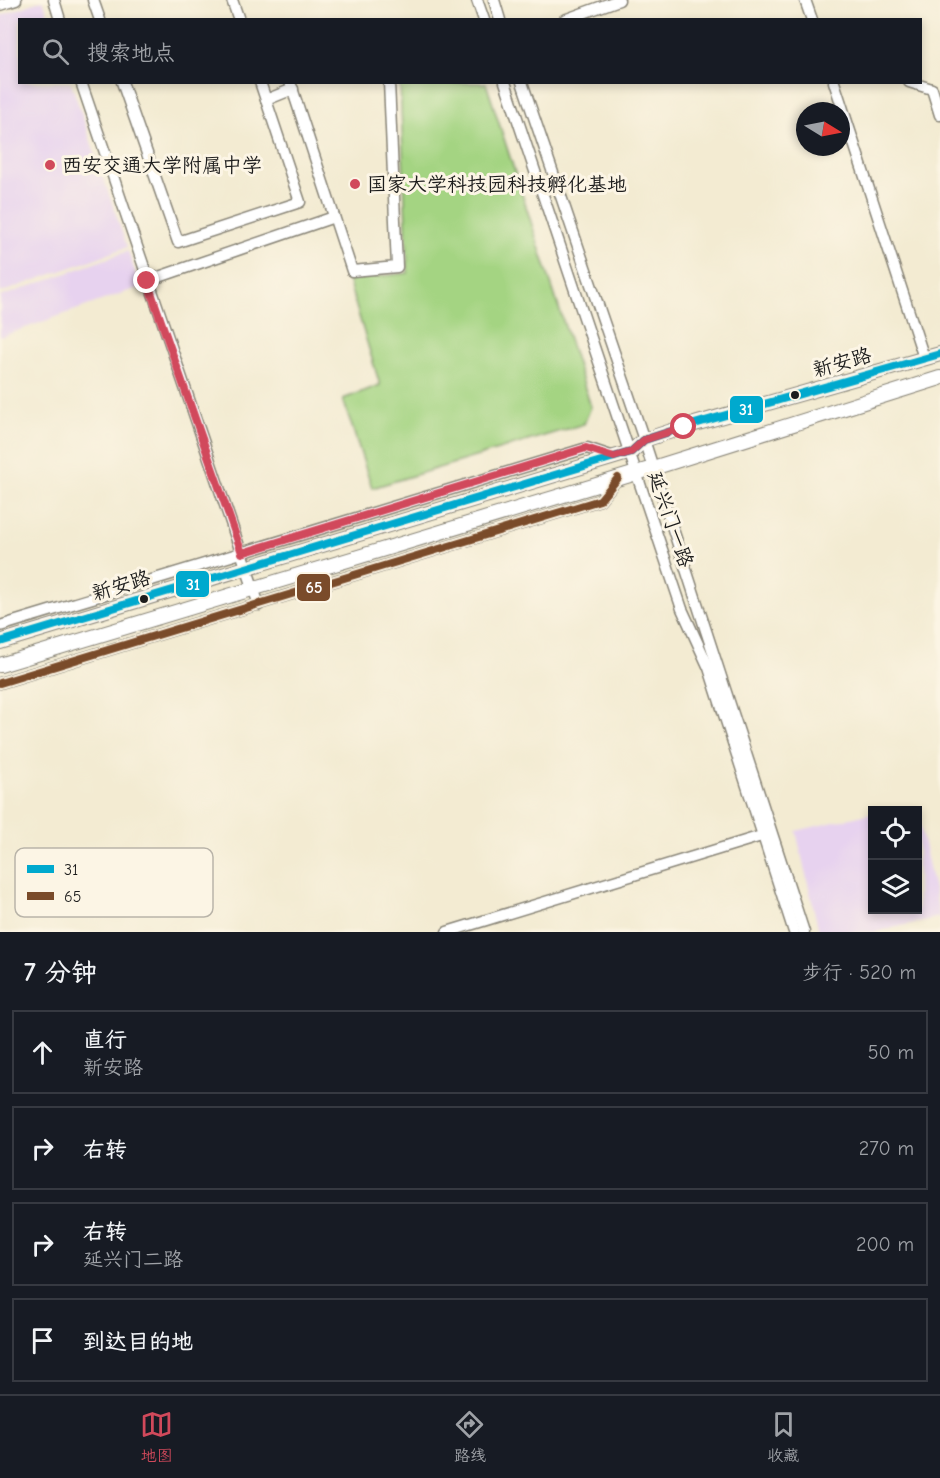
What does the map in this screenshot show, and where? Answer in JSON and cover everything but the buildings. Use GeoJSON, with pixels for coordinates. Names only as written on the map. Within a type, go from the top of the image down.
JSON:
{"type":"FeatureCollection","features":[{"type":"Feature","properties":{"kind":"main road","name":"新安路"},"geometry":{"type":"LineString","coordinates":[[0,642],[631,452],[644,440],[940,354]]}},
{"type":"Feature","properties":{"kind":"main road"},"geometry":{"type":"LineString","coordinates":[[0,665],[653,468],[940,378]]}},
{"type":"Feature","properties":{"kind":"street"},"geometry":{"type":"LineString","coordinates":[[0,5],[16,0]]}},
{"type":"Feature","properties":{"kind":"street"},"geometry":{"type":"LineString","coordinates":[[54,0],[59,18]]}},
{"type":"Feature","properties":{"kind":"street"},"geometry":{"type":"LineString","coordinates":[[93,0],[99,18]]}},
{"type":"Feature","properties":{"kind":"street"},"geometry":{"type":"LineString","coordinates":[[232,0],[237,18]]}},
{"type":"Feature","properties":{"kind":"street"},"geometry":{"type":"LineString","coordinates":[[477,0],[482,18]]}},
{"type":"Feature","properties":{"kind":"street"},"geometry":{"type":"LineString","coordinates":[[494,0],[499,18]]}},
{"type":"Feature","properties":{"kind":"street"},"geometry":{"type":"LineString","coordinates":[[570,18],[619,0]]}},
{"type":"Feature","properties":{"kind":"street"},"geometry":{"type":"LineString","coordinates":[[805,0],[811,18]]}},
{"type":"Feature","properties":{"kind":"street"},"geometry":{"type":"LineString","coordinates":[[82,84],[259,605]]}},
{"type":"Feature","properties":{"kind":"street"},"geometry":{"type":"LineString","coordinates":[[123,84],[178,242],[300,202],[261,84]]}},
{"type":"Feature","properties":{"kind":"street"},"geometry":{"type":"LineString","coordinates":[[266,100],[291,86],[352,271],[397,267],[389,84]]}},
{"type":"Feature","properties":{"kind":"street","name":"延兴门一路"},"geometry":{"type":"LineString","coordinates":[[506,84],[682,609],[709,668],[804,932]]}},
{"type":"Feature","properties":{"kind":"street","name":"延兴门一路"},"geometry":{"type":"LineString","coordinates":[[523,84],[653,468],[767,834],[794,932]]}},
{"type":"Feature","properties":{"kind":"street"},"geometry":{"type":"LineString","coordinates":[[835,84],[924,358]]}},
{"type":"Feature","properties":{"kind":"street"},"geometry":{"type":"LineString","coordinates":[[915,84],[932,90],[940,115]]}},
{"type":"Feature","properties":{"kind":"street"},"geometry":{"type":"LineString","coordinates":[[147,281],[334,217]]}},
{"type":"Feature","properties":{"kind":"street"},"geometry":{"type":"LineString","coordinates":[[0,626],[586,448],[614,457]]}},
{"type":"Feature","properties":{"kind":"street"},"geometry":{"type":"LineString","coordinates":[[0,682],[600,500],[618,478]]}},
{"type":"Feature","properties":{"kind":"street"},"geometry":{"type":"LineString","coordinates":[[447,932],[767,834]]}},
{"type":"Feature","properties":{"kind":"shaded area","name":"西安交通大学附属中学"},"geometry":{"type":"Polygon","coordinates":[[[43,0],[50,18],[18,18],[18,84],[71,84],[127,247],[0,293],[0,16],[43,0]]]}},
{"type":"Feature","properties":{"kind":"shaded area"},"geometry":{"type":"Polygon","coordinates":[[[128,251],[140,287],[0,337],[0,297],[128,251]]]}},
{"type":"Feature","properties":{"kind":"shaded area"},"geometry":{"type":"Polygon","coordinates":[[[868,814],[868,914],[922,914],[922,834],[940,917],[875,932],[819,932],[796,831],[868,814]]]}},
{"type":"Feature","properties":{"kind":"green space"},"geometry":{"type":"Polygon","coordinates":[[[400,84],[486,84],[591,407],[584,424],[372,488],[343,399],[380,385],[348,280],[408,273],[400,84]]]}},
{"type":"Feature","properties":{"kind":"transit line","name":"31"},"geometry":{"type":"LineString","coordinates":[[0,642],[631,452],[644,440],[684,427],[940,354]]}},
{"type":"Feature","properties":{"kind":"transit line","name":"65"},"geometry":{"type":"LineString","coordinates":[[0,683],[600,500],[618,478]]}},
{"type":"Feature","properties":{"kind":"place","name":"西安交通大学附属中学"},"geometry":{"type":"Point","coordinates":[50,165]}},
{"type":"Feature","properties":{"kind":"place","name":"国家大学科技园科技孵化基地"},"geometry":{"type":"Point","coordinates":[355,184]}},
{"type":"Feature","properties":{"kind":"route"},"geometry":{"type":"LineString","coordinates":[[147,281],[242,553],[586,448],[614,457],[631,452],[644,440],[684,427]]}}]}
